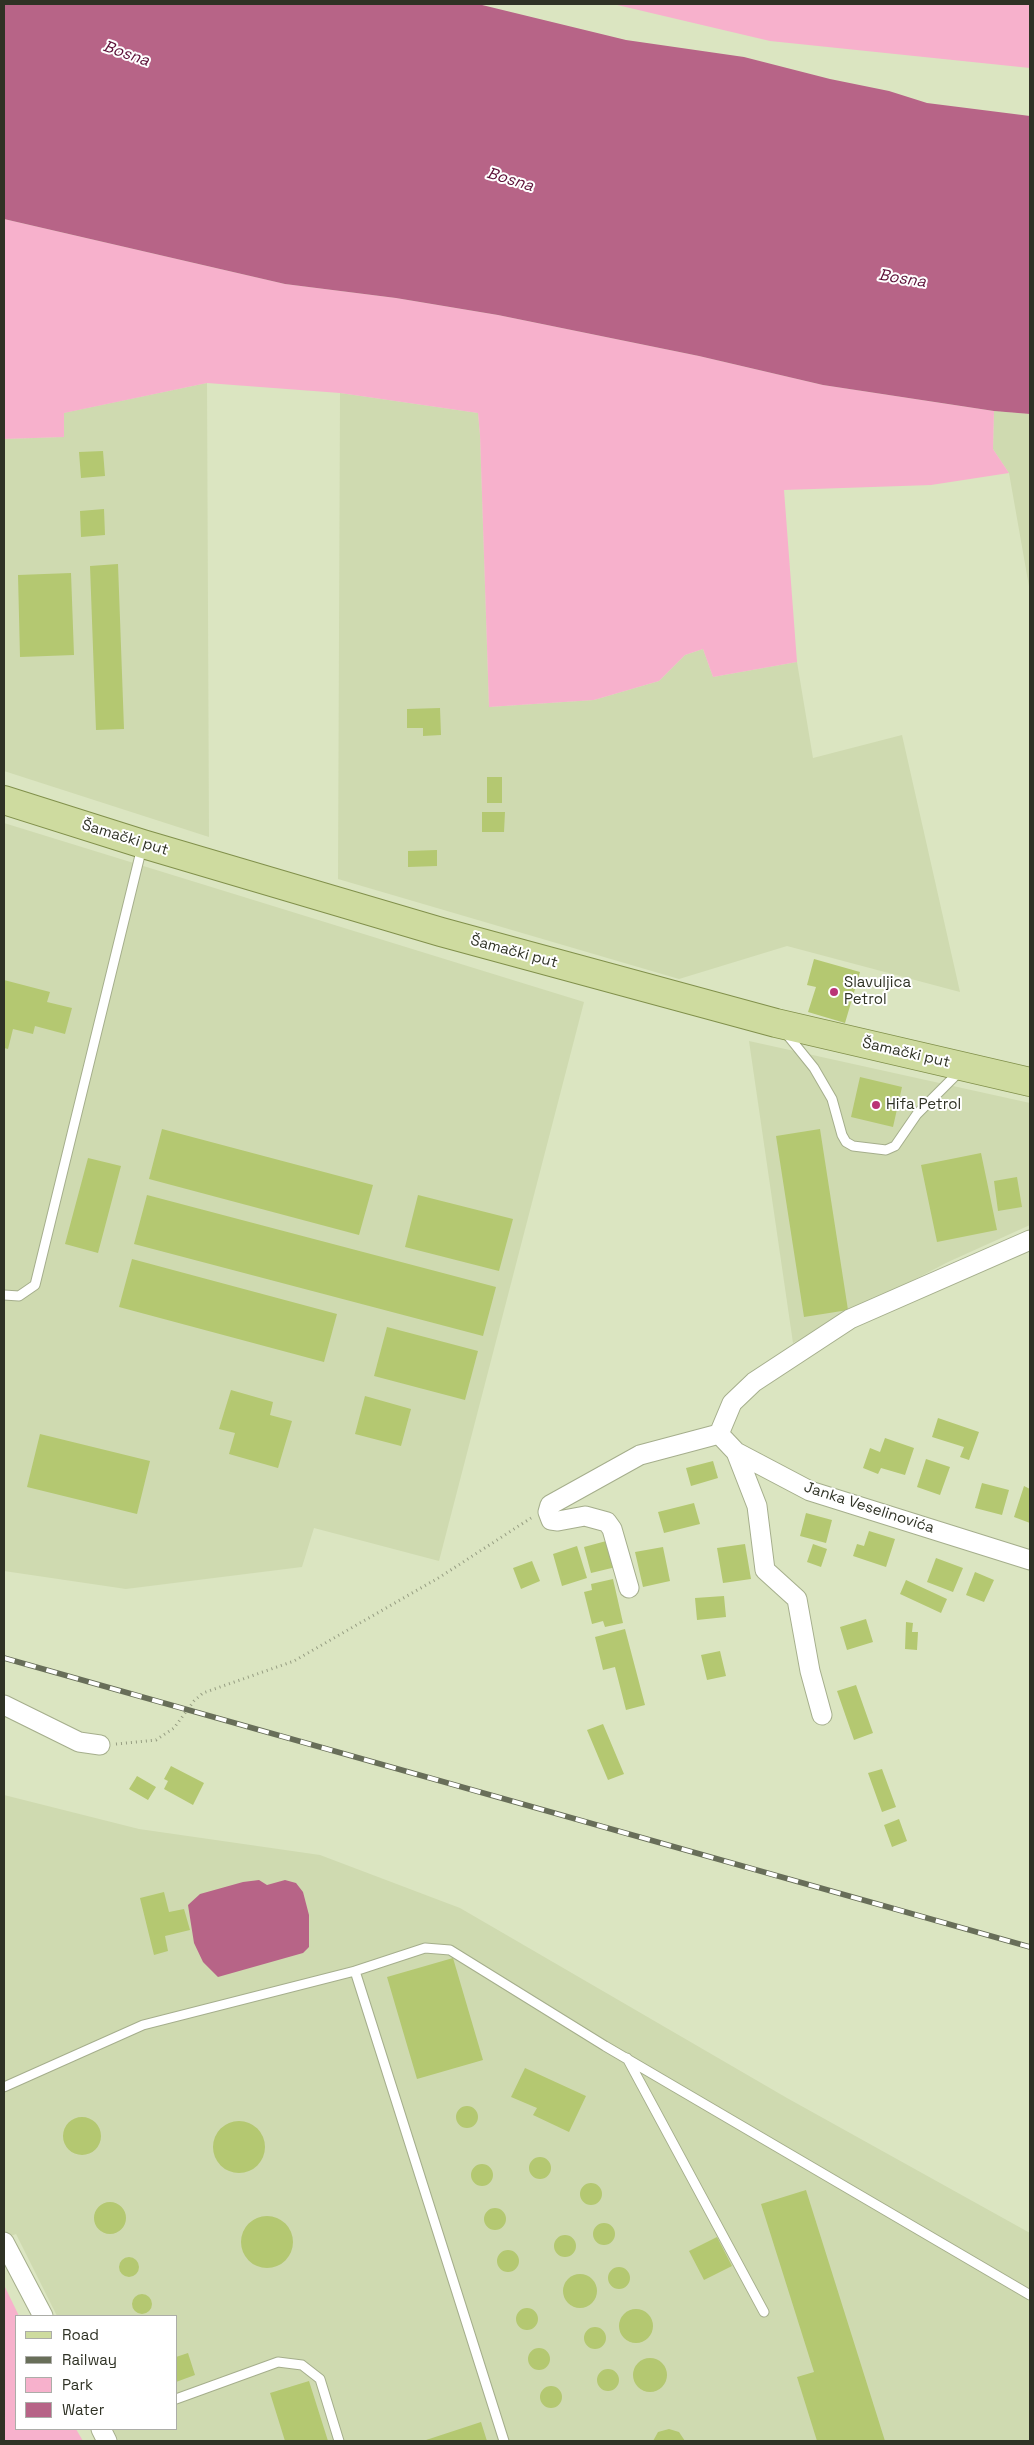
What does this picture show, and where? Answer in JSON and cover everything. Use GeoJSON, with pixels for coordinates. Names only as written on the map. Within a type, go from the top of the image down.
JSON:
{"type":"FeatureCollection","features":[{"type":"Feature","properties":{"kind":"main road","name":"Šamački put"},"geometry":{"type":"LineString","coordinates":[[4,800],[143,844],[441,932],[776,1023],[1030,1082]]}},
{"type":"Feature","properties":{"kind":"street"},"geometry":{"type":"LineString","coordinates":[[629,1588],[612,1529],[607,1522],[585,1516],[558,1521],[551,1520],[548,1512],[550,1505],[640,1455],[718,1434],[732,1403],[754,1382],[850,1319],[1030,1240]]}},
{"type":"Feature","properties":{"kind":"street","name":"Janka Veselinovića"},"geometry":{"type":"LineString","coordinates":[[718,1434],[736,1452],[810,1491],[1030,1560]]}},
{"type":"Feature","properties":{"kind":"street"},"geometry":{"type":"LineString","coordinates":[[736,1452],[757,1506],[765,1570],[797,1599],[810,1671],[822,1715]]}},
{"type":"Feature","properties":{"kind":"street"},"geometry":{"type":"LineString","coordinates":[[4,1705],[79,1742],[100,1745]]}},
{"type":"Feature","properties":{"kind":"street"},"geometry":{"type":"LineString","coordinates":[[4,2242],[42,2315]]}},
{"type":"Feature","properties":{"kind":"lane"},"geometry":{"type":"LineString","coordinates":[[4,1295],[19,1296],[36,1285],[143,844]]}},
{"type":"Feature","properties":{"kind":"lane"},"geometry":{"type":"LineString","coordinates":[[776,1023],[814,1068],[832,1099],[842,1135],[846,1142],[852,1146],[886,1150],[895,1146],[917,1114],[964,1067]]}},
{"type":"Feature","properties":{"kind":"lane"},"geometry":{"type":"LineString","coordinates":[[4,2087],[143,2025],[355,1971],[425,1948],[450,1950],[605,2046],[1030,2295]]}},
{"type":"Feature","properties":{"kind":"lane"},"geometry":{"type":"LineString","coordinates":[[355,1971],[504,2441]]}},
{"type":"Feature","properties":{"kind":"lane"},"geometry":{"type":"LineString","coordinates":[[627,2058],[764,2312]]}},
{"type":"Feature","properties":{"kind":"lane"},"geometry":{"type":"LineString","coordinates":[[178,2398],[278,2362],[302,2365],[320,2379],[339,2441]]}},
{"type":"Feature","properties":{"kind":"path"},"geometry":{"type":"LineString","coordinates":[[100,1745],[156,1740],[174,1728],[194,1701],[203,1693],[294,1661],[440,1577],[550,1505]]}},
{"type":"Feature","properties":{"kind":"shaded area"},"geometry":{"type":"Polygon","coordinates":[[[207,383],[209,837],[4,771],[4,439],[63,437],[63,413],[207,383]]]}},
{"type":"Feature","properties":{"kind":"shaded area"},"geometry":{"type":"Polygon","coordinates":[[[340,393],[478,413],[489,707],[594,700],[659,681],[685,655],[703,649],[713,677],[797,662],[813,758],[902,735],[960,992],[787,946],[679,979],[338,879],[340,393]]]}},
{"type":"Feature","properties":{"kind":"shaded area"},"geometry":{"type":"Polygon","coordinates":[[[994,411],[1030,414],[1030,592],[1009,473],[993,449],[994,411]]]}},
{"type":"Feature","properties":{"kind":"shaded area"},"geometry":{"type":"Polygon","coordinates":[[[4,823],[584,1002],[439,1561],[314,1528],[302,1567],[126,1589],[4,1571],[4,823]]]}},
{"type":"Feature","properties":{"kind":"shaded area"},"geometry":{"type":"Polygon","coordinates":[[[749,1041],[1030,1103],[1030,1225],[948,1262],[793,1343],[749,1041]]]}},
{"type":"Feature","properties":{"kind":"shaded area"},"geometry":{"type":"Polygon","coordinates":[[[4,1795],[139,1829],[320,1855],[460,1908],[787,2098],[1030,2233],[1030,2441],[119,2441],[114,2430],[178,2430],[178,2315],[56,2315],[16,2234],[4,2239],[4,1795]]]}},
{"type":"Feature","properties":{"kind":"green space"},"geometry":{"type":"Polygon","coordinates":[[[613,4],[1030,4],[1030,68],[770,41],[613,4]]]}},
{"type":"Feature","properties":{"kind":"green space"},"geometry":{"type":"Polygon","coordinates":[[[4,219],[285,284],[396,298],[498,315],[699,356],[823,385],[994,411],[993,449],[1009,473],[931,485],[784,490],[797,662],[713,677],[703,649],[685,655],[659,681],[594,700],[489,707],[478,413],[340,393],[207,383],[64,413],[64,437],[4,439],[4,219]]]}},
{"type":"Feature","properties":{"kind":"green space"},"geometry":{"type":"Polygon","coordinates":[[[4,2285],[19,2315],[15,2315],[15,2430],[77,2430],[83,2441],[4,2441],[4,2285]]]}},
{"type":"Feature","properties":{"kind":"water","name":"Bosna"},"geometry":{"type":"Polygon","coordinates":[[[4,4],[478,4],[626,40],[744,57],[830,79],[889,91],[927,103],[1030,116],[1030,414],[994,411],[823,385],[699,356],[498,315],[396,298],[285,284],[4,219],[4,4]]]}},
{"type":"Feature","properties":{"kind":"water"},"geometry":{"type":"Polygon","coordinates":[[[259,1880],[267,1885],[285,1880],[296,1883],[303,1892],[309,1915],[309,1947],[303,1953],[218,1977],[203,1962],[194,1943],[188,1905],[200,1894],[243,1882],[259,1880]]]}},
{"type":"Feature","properties":{"kind":"building"},"geometry":{"type":"Polygon","coordinates":[[[103,451],[105,476],[81,478],[79,452],[103,451]]]}},
{"type":"Feature","properties":{"kind":"building"},"geometry":{"type":"Polygon","coordinates":[[[104,509],[105,535],[81,537],[80,511],[104,509]]]}},
{"type":"Feature","properties":{"kind":"building"},"geometry":{"type":"Polygon","coordinates":[[[118,564],[124,729],[96,730],[90,566],[118,564]]]}},
{"type":"Feature","properties":{"kind":"building"},"geometry":{"type":"Polygon","coordinates":[[[71,573],[74,655],[20,657],[18,575],[71,573]]]}},
{"type":"Feature","properties":{"kind":"building"},"geometry":{"type":"Polygon","coordinates":[[[440,708],[441,735],[423,736],[423,728],[407,728],[407,709],[440,708]]]}},
{"type":"Feature","properties":{"kind":"building"},"geometry":{"type":"Polygon","coordinates":[[[487,777],[502,777],[502,803],[487,803],[487,777]]]}},
{"type":"Feature","properties":{"kind":"building"},"geometry":{"type":"Polygon","coordinates":[[[482,812],[505,812],[504,832],[482,832],[482,812]]]}},
{"type":"Feature","properties":{"kind":"building"},"geometry":{"type":"Polygon","coordinates":[[[437,850],[437,866],[408,867],[408,851],[437,850]]]}},
{"type":"Feature","properties":{"kind":"building","name":"Slavuljica Petrol"},"geometry":{"type":"Polygon","coordinates":[[[814,959],[860,972],[845,1023],[808,1012],[816,987],[807,985],[814,959]]]}},
{"type":"Feature","properties":{"kind":"building"},"geometry":{"type":"Polygon","coordinates":[[[4,980],[50,992],[47,1002],[72,1008],[65,1034],[35,1026],[33,1034],[13,1029],[8,1049],[4,1048],[4,980]]]}},
{"type":"Feature","properties":{"kind":"building","name":"Hifa Petrol"},"geometry":{"type":"Polygon","coordinates":[[[860,1077],[902,1087],[893,1127],[851,1117],[860,1077]]]}},
{"type":"Feature","properties":{"kind":"building"},"geometry":{"type":"Polygon","coordinates":[[[162,1129],[373,1185],[359,1235],[149,1179],[162,1129]]]}},
{"type":"Feature","properties":{"kind":"building"},"geometry":{"type":"Polygon","coordinates":[[[820,1129],[848,1310],[804,1317],[776,1136],[820,1129]]]}},
{"type":"Feature","properties":{"kind":"building"},"geometry":{"type":"Polygon","coordinates":[[[981,1153],[997,1230],[937,1242],[921,1165],[981,1153]]]}},
{"type":"Feature","properties":{"kind":"building"},"geometry":{"type":"Polygon","coordinates":[[[88,1158],[121,1166],[98,1253],[65,1244],[88,1158]]]}},
{"type":"Feature","properties":{"kind":"building"},"geometry":{"type":"Polygon","coordinates":[[[1017,1177],[1022,1207],[998,1211],[994,1181],[1017,1177]]]}},
{"type":"Feature","properties":{"kind":"building"},"geometry":{"type":"Polygon","coordinates":[[[147,1195],[496,1287],[483,1336],[134,1244],[147,1195]]]}},
{"type":"Feature","properties":{"kind":"building"},"geometry":{"type":"Polygon","coordinates":[[[418,1195],[513,1219],[499,1271],[405,1247],[418,1195]]]}},
{"type":"Feature","properties":{"kind":"building"},"geometry":{"type":"Polygon","coordinates":[[[132,1259],[337,1314],[324,1362],[119,1307],[132,1259]]]}},
{"type":"Feature","properties":{"kind":"building"},"geometry":{"type":"Polygon","coordinates":[[[387,1327],[478,1351],[465,1400],[374,1376],[387,1327]]]}},
{"type":"Feature","properties":{"kind":"building"},"geometry":{"type":"Polygon","coordinates":[[[231,1390],[273,1402],[270,1415],[292,1421],[278,1468],[229,1454],[235,1433],[219,1429],[231,1390]]]}},
{"type":"Feature","properties":{"kind":"building"},"geometry":{"type":"Polygon","coordinates":[[[365,1396],[411,1409],[401,1446],[355,1434],[365,1396]]]}},
{"type":"Feature","properties":{"kind":"building"},"geometry":{"type":"Polygon","coordinates":[[[938,1418],[979,1432],[969,1460],[960,1457],[964,1447],[932,1437],[938,1418]]]}},
{"type":"Feature","properties":{"kind":"building"},"geometry":{"type":"Polygon","coordinates":[[[40,1434],[150,1461],[137,1514],[27,1487],[40,1434]]]}},
{"type":"Feature","properties":{"kind":"building"},"geometry":{"type":"Polygon","coordinates":[[[885,1438],[914,1448],[905,1475],[881,1468],[878,1474],[863,1468],[870,1448],[880,1452],[885,1438]]]}},
{"type":"Feature","properties":{"kind":"building"},"geometry":{"type":"Polygon","coordinates":[[[926,1459],[950,1467],[940,1495],[917,1487],[926,1459]]]}},
{"type":"Feature","properties":{"kind":"building"},"geometry":{"type":"Polygon","coordinates":[[[713,1461],[718,1478],[691,1486],[686,1468],[713,1461]]]}},
{"type":"Feature","properties":{"kind":"building"},"geometry":{"type":"Polygon","coordinates":[[[982,1483],[1009,1490],[1002,1515],[975,1508],[982,1483]]]}},
{"type":"Feature","properties":{"kind":"building"},"geometry":{"type":"Polygon","coordinates":[[[1024,1486],[1030,1489],[1030,1523],[1014,1517],[1024,1486]]]}},
{"type":"Feature","properties":{"kind":"building"},"geometry":{"type":"Polygon","coordinates":[[[694,1503],[700,1524],[664,1533],[658,1512],[694,1503]]]}},
{"type":"Feature","properties":{"kind":"building"},"geometry":{"type":"Polygon","coordinates":[[[806,1513],[832,1520],[826,1543],[800,1536],[806,1513]]]}},
{"type":"Feature","properties":{"kind":"building"},"geometry":{"type":"Polygon","coordinates":[[[869,1531],[895,1539],[886,1567],[853,1556],[857,1544],[864,1546],[869,1531]]]}},
{"type":"Feature","properties":{"kind":"building"},"geometry":{"type":"Polygon","coordinates":[[[610,1540],[616,1567],[591,1573],[584,1547],[610,1540]]]}},
{"type":"Feature","properties":{"kind":"building"},"geometry":{"type":"Polygon","coordinates":[[[745,1544],[751,1579],[723,1583],[717,1548],[745,1544]]]}},
{"type":"Feature","properties":{"kind":"building"},"geometry":{"type":"Polygon","coordinates":[[[813,1544],[827,1549],[821,1567],[807,1562],[813,1544]]]}},
{"type":"Feature","properties":{"kind":"building"},"geometry":{"type":"Polygon","coordinates":[[[577,1546],[587,1578],[562,1586],[553,1554],[577,1546]]]}},
{"type":"Feature","properties":{"kind":"building"},"geometry":{"type":"Polygon","coordinates":[[[663,1547],[670,1581],[643,1587],[635,1552],[663,1547]]]}},
{"type":"Feature","properties":{"kind":"building"},"geometry":{"type":"Polygon","coordinates":[[[936,1558],[963,1568],[953,1592],[927,1582],[936,1558]]]}},
{"type":"Feature","properties":{"kind":"building"},"geometry":{"type":"Polygon","coordinates":[[[532,1561],[540,1581],[521,1589],[513,1568],[532,1561]]]}},
{"type":"Feature","properties":{"kind":"building"},"geometry":{"type":"Polygon","coordinates":[[[975,1572],[994,1580],[984,1602],[966,1595],[975,1572]]]}},
{"type":"Feature","properties":{"kind":"building"},"geometry":{"type":"Polygon","coordinates":[[[613,1579],[623,1623],[605,1627],[603,1621],[592,1624],[584,1592],[592,1590],[591,1584],[613,1579]]]}},
{"type":"Feature","properties":{"kind":"building"},"geometry":{"type":"Polygon","coordinates":[[[906,1580],[947,1599],[941,1613],[900,1594],[906,1580]]]}},
{"type":"Feature","properties":{"kind":"building"},"geometry":{"type":"Polygon","coordinates":[[[724,1596],[726,1617],[697,1620],[695,1598],[724,1596]]]}},
{"type":"Feature","properties":{"kind":"building"},"geometry":{"type":"Polygon","coordinates":[[[866,1619],[873,1642],[847,1650],[840,1627],[866,1619]]]}},
{"type":"Feature","properties":{"kind":"building"},"geometry":{"type":"Polygon","coordinates":[[[906,1622],[913,1623],[912,1632],[918,1632],[917,1650],[905,1649],[906,1622]]]}},
{"type":"Feature","properties":{"kind":"building"},"geometry":{"type":"Polygon","coordinates":[[[625,1629],[645,1705],[626,1710],[615,1667],[603,1670],[595,1637],[625,1629]]]}},
{"type":"Feature","properties":{"kind":"building"},"geometry":{"type":"Polygon","coordinates":[[[720,1651],[726,1676],[707,1680],[701,1655],[720,1651]]]}},
{"type":"Feature","properties":{"kind":"building"},"geometry":{"type":"Polygon","coordinates":[[[856,1685],[873,1733],[854,1740],[837,1691],[856,1685]]]}},
{"type":"Feature","properties":{"kind":"building"},"geometry":{"type":"Polygon","coordinates":[[[603,1724],[624,1774],[608,1780],[587,1730],[603,1724]]]}},
{"type":"Feature","properties":{"kind":"building"},"geometry":{"type":"Polygon","coordinates":[[[171,1766],[204,1783],[193,1805],[164,1789],[168,1781],[164,1779],[171,1766]]]}},
{"type":"Feature","properties":{"kind":"building"},"geometry":{"type":"Polygon","coordinates":[[[882,1769],[896,1807],[882,1812],[868,1773],[882,1769]]]}},
{"type":"Feature","properties":{"kind":"building"},"geometry":{"type":"Polygon","coordinates":[[[137,1776],[156,1787],[148,1800],[129,1789],[137,1776]]]}},
{"type":"Feature","properties":{"kind":"building"},"geometry":{"type":"Polygon","coordinates":[[[899,1819],[907,1841],[892,1847],[884,1825],[899,1819]]]}},
{"type":"Feature","properties":{"kind":"building"},"geometry":{"type":"Polygon","coordinates":[[[164,1892],[169,1912],[184,1909],[190,1930],[165,1936],[168,1951],[154,1955],[140,1898],[164,1892]]]}},
{"type":"Feature","properties":{"kind":"building"},"geometry":{"type":"Polygon","coordinates":[[[453,1958],[483,2060],[417,2079],[387,1977],[453,1958]]]}},
{"type":"Feature","properties":{"kind":"building"},"geometry":{"type":"Polygon","coordinates":[[[525,2068],[586,2096],[569,2132],[533,2115],[537,2108],[511,2097],[525,2068]]]}},
{"type":"Feature","properties":{"kind":"building"},"geometry":{"type":"Polygon","coordinates":[[[467,2106],[475,2109],[478,2117],[475,2125],[467,2128],[459,2125],[456,2117],[459,2109],[467,2106]]]}},
{"type":"Feature","properties":{"kind":"building"},"geometry":{"type":"Polygon","coordinates":[[[82,2117],[95,2123],[101,2136],[95,2149],[82,2155],[69,2149],[63,2136],[69,2123],[82,2117]]]}},
{"type":"Feature","properties":{"kind":"building"},"geometry":{"type":"Polygon","coordinates":[[[239,2121],[253,2125],[261,2133],[265,2147],[261,2161],[253,2169],[239,2173],[225,2169],[217,2161],[213,2147],[217,2133],[225,2125],[239,2121]]]}},
{"type":"Feature","properties":{"kind":"building"},"geometry":{"type":"Polygon","coordinates":[[[540,2157],[548,2160],[551,2168],[548,2176],[540,2179],[532,2176],[529,2168],[532,2160],[540,2157]]]}},
{"type":"Feature","properties":{"kind":"building"},"geometry":{"type":"Polygon","coordinates":[[[482,2164],[490,2167],[493,2175],[490,2183],[482,2186],[474,2183],[471,2175],[474,2167],[482,2164]]]}},
{"type":"Feature","properties":{"kind":"building"},"geometry":{"type":"Polygon","coordinates":[[[591,2183],[599,2186],[602,2194],[599,2202],[591,2205],[583,2202],[580,2194],[583,2186],[591,2183]]]}},
{"type":"Feature","properties":{"kind":"building"},"geometry":{"type":"Polygon","coordinates":[[[806,2190],[885,2441],[817,2441],[797,2377],[814,2372],[761,2204],[806,2190]]]}},
{"type":"Feature","properties":{"kind":"building"},"geometry":{"type":"Polygon","coordinates":[[[110,2202],[116,2203],[121,2207],[125,2212],[125,2224],[121,2229],[116,2233],[110,2234],[104,2233],[99,2229],[95,2224],[94,2218],[95,2212],[99,2207],[104,2203],[110,2202]]]}},
{"type":"Feature","properties":{"kind":"building"},"geometry":{"type":"Polygon","coordinates":[[[495,2208],[503,2211],[506,2219],[503,2227],[495,2230],[487,2227],[484,2219],[487,2211],[495,2208]]]}},
{"type":"Feature","properties":{"kind":"building"},"geometry":{"type":"Polygon","coordinates":[[[267,2216],[281,2220],[289,2228],[293,2242],[289,2256],[281,2264],[267,2268],[253,2264],[245,2256],[241,2242],[245,2228],[253,2220],[267,2216]]]}},
{"type":"Feature","properties":{"kind":"building"},"geometry":{"type":"Polygon","coordinates":[[[604,2223],[612,2226],[615,2234],[612,2242],[604,2245],[596,2242],[593,2234],[596,2226],[604,2223]]]}},
{"type":"Feature","properties":{"kind":"building"},"geometry":{"type":"Polygon","coordinates":[[[565,2235],[573,2238],[576,2246],[573,2254],[565,2257],[557,2254],[554,2246],[557,2238],[565,2235]]]}},
{"type":"Feature","properties":{"kind":"building"},"geometry":{"type":"Polygon","coordinates":[[[717,2237],[732,2266],[704,2280],[689,2251],[717,2237]]]}},
{"type":"Feature","properties":{"kind":"building"},"geometry":{"type":"Polygon","coordinates":[[[508,2250],[516,2253],[519,2261],[516,2269],[508,2272],[500,2269],[497,2261],[500,2253],[508,2250]]]}},
{"type":"Feature","properties":{"kind":"building"},"geometry":{"type":"Polygon","coordinates":[[[129,2257],[136,2260],[139,2267],[136,2274],[129,2277],[122,2274],[119,2267],[122,2260],[129,2257]]]}},
{"type":"Feature","properties":{"kind":"building"},"geometry":{"type":"Polygon","coordinates":[[[619,2267],[627,2270],[630,2278],[627,2286],[619,2289],[611,2286],[608,2278],[611,2270],[619,2267]]]}},
{"type":"Feature","properties":{"kind":"building"},"geometry":{"type":"Polygon","coordinates":[[[580,2274],[592,2279],[597,2291],[592,2303],[580,2308],[568,2303],[563,2291],[568,2279],[580,2274]]]}},
{"type":"Feature","properties":{"kind":"building"},"geometry":{"type":"Polygon","coordinates":[[[142,2294],[149,2297],[152,2304],[149,2311],[142,2314],[135,2311],[132,2304],[135,2297],[142,2294]]]}},
{"type":"Feature","properties":{"kind":"building"},"geometry":{"type":"Polygon","coordinates":[[[527,2308],[535,2311],[538,2319],[535,2327],[527,2330],[519,2327],[516,2319],[519,2311],[527,2308]]]}},
{"type":"Feature","properties":{"kind":"building"},"geometry":{"type":"Polygon","coordinates":[[[636,2309],[648,2314],[653,2326],[648,2338],[636,2343],[624,2338],[619,2326],[624,2314],[636,2309]]]}},
{"type":"Feature","properties":{"kind":"building"},"geometry":{"type":"Polygon","coordinates":[[[595,2327],[603,2330],[606,2338],[603,2346],[595,2349],[587,2346],[584,2338],[587,2330],[595,2327]]]}},
{"type":"Feature","properties":{"kind":"building"},"geometry":{"type":"Polygon","coordinates":[[[539,2348],[547,2351],[550,2359],[547,2367],[539,2370],[531,2367],[528,2359],[531,2351],[539,2348]]]}},
{"type":"Feature","properties":{"kind":"building"},"geometry":{"type":"Polygon","coordinates":[[[188,2353],[195,2375],[178,2381],[178,2356],[188,2353]]]}},
{"type":"Feature","properties":{"kind":"building"},"geometry":{"type":"Polygon","coordinates":[[[650,2358],[662,2363],[667,2375],[662,2387],[650,2392],[638,2387],[633,2375],[638,2363],[650,2358]]]}},
{"type":"Feature","properties":{"kind":"building"},"geometry":{"type":"Polygon","coordinates":[[[608,2369],[616,2372],[619,2380],[616,2388],[608,2391],[600,2388],[597,2380],[600,2372],[608,2369]]]}},
{"type":"Feature","properties":{"kind":"building"},"geometry":{"type":"Polygon","coordinates":[[[309,2381],[328,2441],[285,2441],[270,2393],[309,2381]]]}},
{"type":"Feature","properties":{"kind":"building"},"geometry":{"type":"Polygon","coordinates":[[[551,2386],[559,2389],[562,2397],[559,2405],[551,2408],[543,2405],[540,2397],[543,2389],[551,2386]]]}},
{"type":"Feature","properties":{"kind":"building"},"geometry":{"type":"Polygon","coordinates":[[[481,2422],[487,2441],[423,2441],[481,2422]]]}},
{"type":"Feature","properties":{"kind":"building"},"geometry":{"type":"Polygon","coordinates":[[[669,2429],[679,2432],[685,2441],[653,2441],[658,2432],[669,2429]]]}},
{"type":"Feature","properties":{"kind":"railway"},"geometry":{"type":"LineString","coordinates":[[4,1658],[1030,1947]]}},
{"type":"Feature","properties":{"kind":"place","name":"Slavuljica Petrol"},"geometry":{"type":"Point","coordinates":[834,992]}},
{"type":"Feature","properties":{"kind":"place","name":"Hifa Petrol"},"geometry":{"type":"Point","coordinates":[876,1105]}}]}
